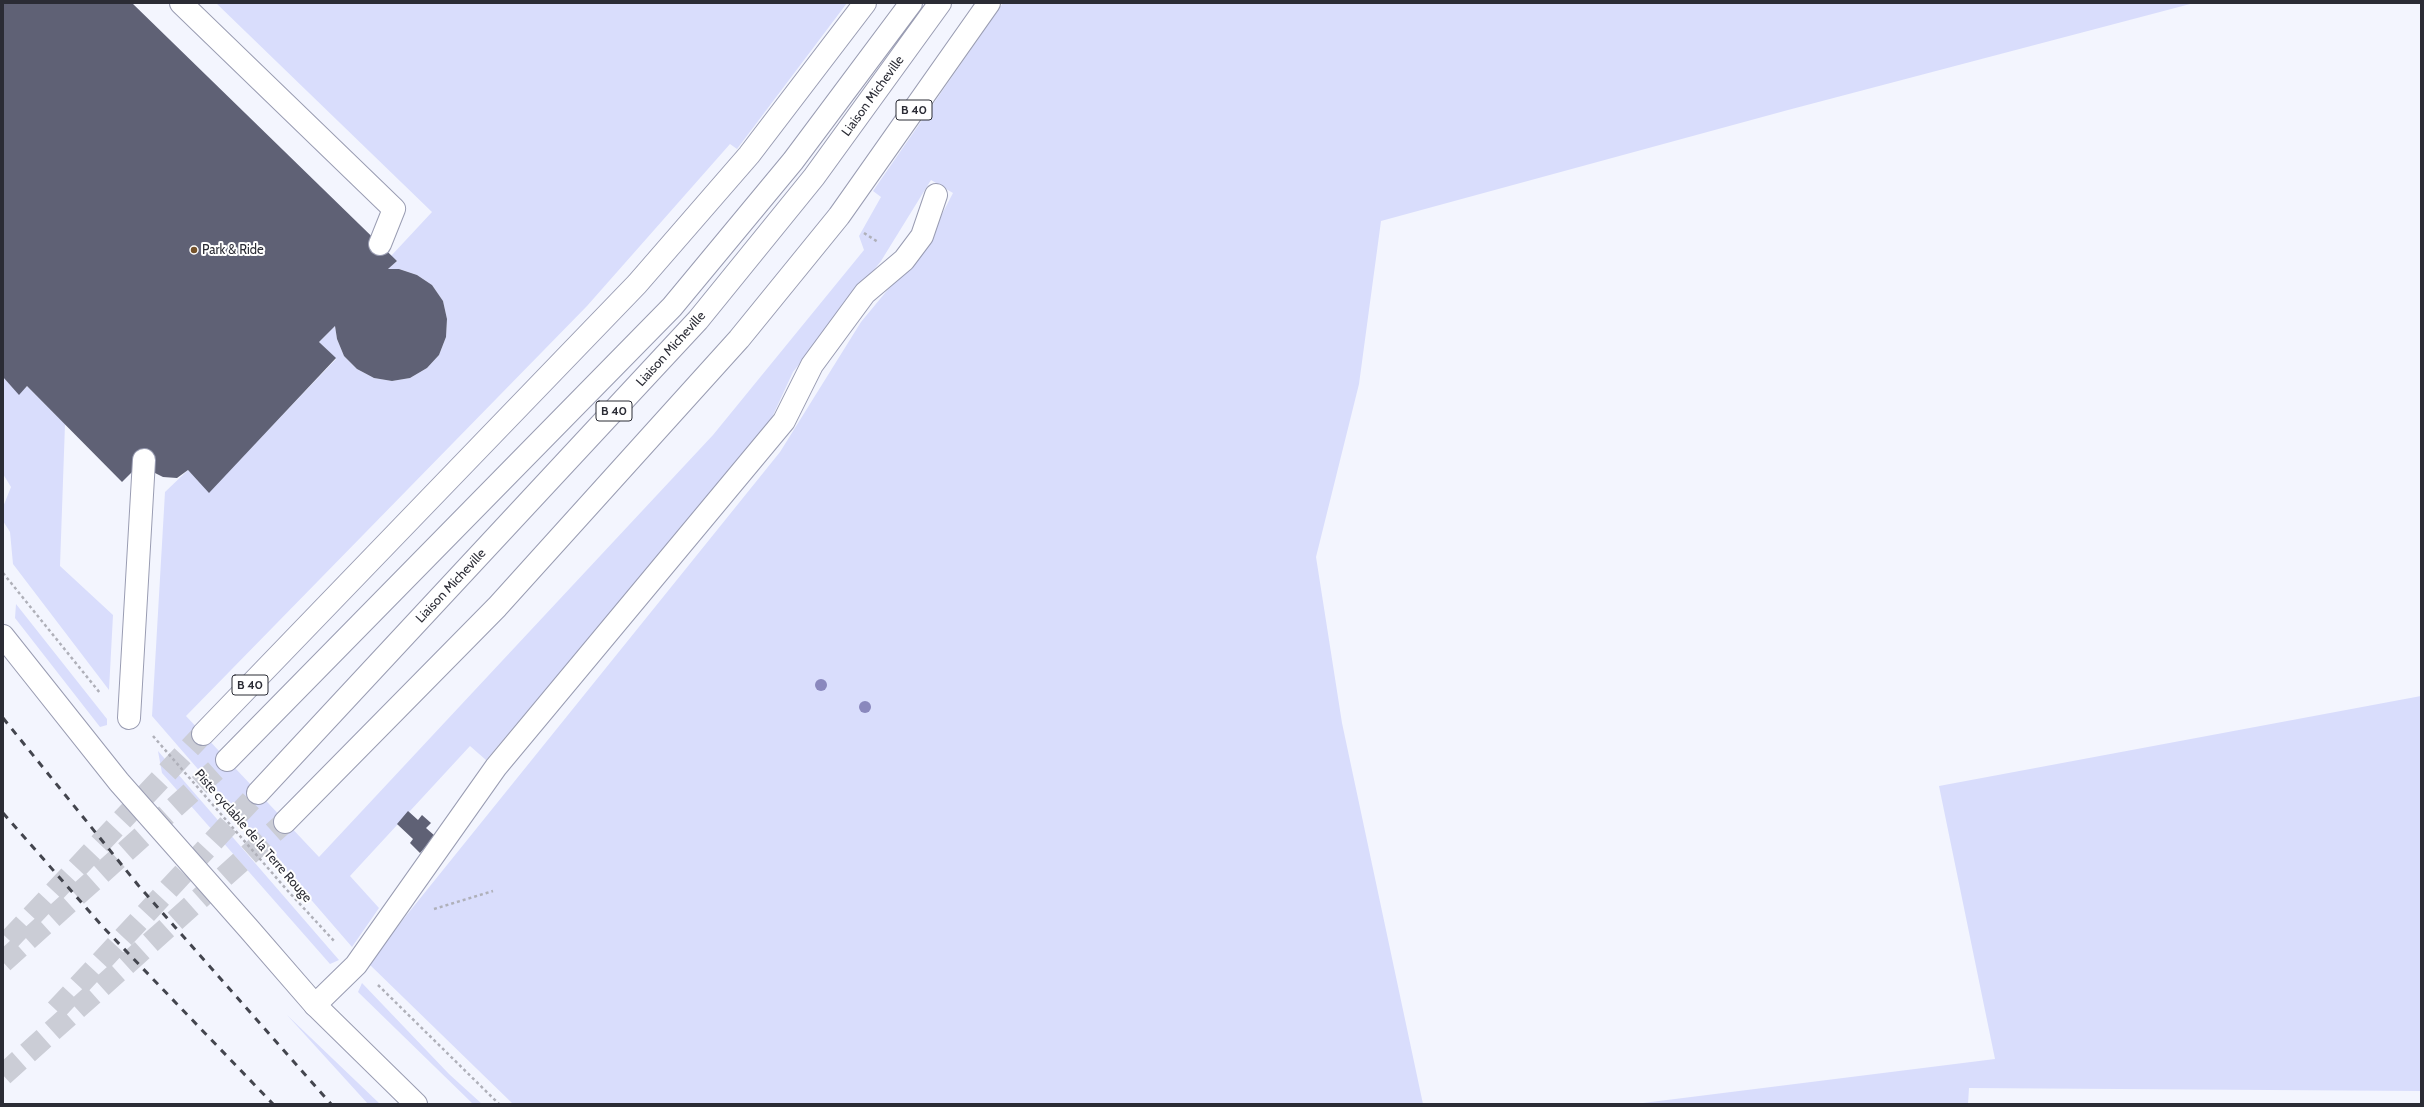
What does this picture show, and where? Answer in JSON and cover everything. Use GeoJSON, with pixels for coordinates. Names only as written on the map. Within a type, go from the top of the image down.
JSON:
{"type":"FeatureCollection","features":[{"type":"Feature","properties":{"kind":"main road"},"geometry":{"type":"LineString","coordinates":[[181,3],[394,209],[380,244]]}},
{"type":"Feature","properties":{"kind":"main road","name":"B 40"},"geometry":{"type":"LineString","coordinates":[[203,734],[637,284],[749,155],[865,3]]}},
{"type":"Feature","properties":{"kind":"main road","name":"Liaison Micheville"},"geometry":{"type":"LineString","coordinates":[[227,760],[672,307],[793,161],[911,3]]}},
{"type":"Feature","properties":{"kind":"main road","name":"Liaison Micheville"},"geometry":{"type":"LineString","coordinates":[[258,793],[698,320],[814,177],[940,3]]}},
{"type":"Feature","properties":{"kind":"main road","name":"B 40"},"geometry":{"type":"LineString","coordinates":[[285,822],[497,607],[739,339],[838,216],[989,3]]}},
{"type":"Feature","properties":{"kind":"main road"},"geometry":{"type":"LineString","coordinates":[[315,1005],[356,965],[496,767],[784,421],[812,365],[861,299],[904,260],[922,236],[936,195]]}},
{"type":"Feature","properties":{"kind":"main road"},"geometry":{"type":"LineString","coordinates":[[129,718],[144,460]]}},
{"type":"Feature","properties":{"kind":"main road"},"geometry":{"type":"LineString","coordinates":[[3,636],[119,782],[315,1005],[416,1104]]}},
{"type":"Feature","properties":{"kind":"path","name":"Piste cyclable de la Terre Rouge"},"geometry":{"type":"LineString","coordinates":[[3,573],[107,703],[151,734],[287,890],[356,965],[499,1104]]}},
{"type":"Feature","properties":{"kind":"shaded area"},"geometry":{"type":"Polygon","coordinates":[[[216,3],[847,3],[737,149],[730,144],[587,306],[186,716],[319,857],[713,435],[864,250],[859,236],[881,197],[873,191],[1003,3],[2194,3],[1788,110],[1381,221],[1359,384],[1316,557],[1342,723],[1423,1104],[513,1104],[368,963],[780,452],[861,322],[928,241],[953,193],[931,180],[881,261],[793,372],[768,426],[486,760],[470,746],[350,876],[379,908],[352,947],[152,716],[165,492],[188,470],[209,492],[336,359],[319,342],[335,326],[337,339],[344,356],[357,369],[374,378],[392,381],[410,378],[427,368],[439,355],[446,337],[447,319],[443,301],[432,285],[417,275],[399,269],[388,269],[397,261],[391,256],[432,212],[216,3]]]}},
{"type":"Feature","properties":{"kind":"shaded area"},"geometry":{"type":"Polygon","coordinates":[[[3,377],[19,394],[27,386],[65,424],[60,566],[113,615],[109,690],[13,564],[10,532],[3,521],[3,507],[11,487],[3,474],[3,377]]]}},
{"type":"Feature","properties":{"kind":"shaded area"},"geometry":{"type":"Polygon","coordinates":[[[16,604],[107,719],[107,725],[100,727],[15,618],[16,604]]]}},
{"type":"Feature","properties":{"kind":"shaded area"},"geometry":{"type":"Polygon","coordinates":[[[2421,696],[2421,1091],[1969,1088],[1968,1104],[1635,1104],[1995,1059],[1939,786],[2421,696]]]}},
{"type":"Feature","properties":{"kind":"shaded area"},"geometry":{"type":"Polygon","coordinates":[[[158,751],[339,960],[330,964],[162,773],[158,751]]]}},
{"type":"Feature","properties":{"kind":"shaded area"},"geometry":{"type":"Polygon","coordinates":[[[362,983],[449,1074],[482,1104],[473,1104],[358,992],[362,983]]]}},
{"type":"Feature","properties":{"kind":"shaded area"},"geometry":{"type":"Polygon","coordinates":[[[287,1015],[380,1104],[368,1104],[287,1015]]]}},
{"type":"Feature","properties":{"kind":"building","name":"Park & Ride"},"geometry":{"type":"Polygon","coordinates":[[[3,3],[132,3],[397,261],[388,269],[399,269],[417,275],[432,285],[443,301],[447,319],[446,337],[439,355],[427,368],[410,378],[392,381],[374,378],[357,369],[344,356],[337,339],[335,326],[319,342],[336,358],[209,493],[188,470],[177,478],[163,477],[151,471],[144,460],[122,482],[27,386],[19,395],[3,377],[3,3]]]}},
{"type":"Feature","properties":{"kind":"building"},"geometry":{"type":"Polygon","coordinates":[[[408,811],[418,820],[422,815],[431,823],[426,828],[435,836],[420,853],[410,843],[413,839],[397,824],[408,811]]]}},
{"type":"Feature","properties":{"kind":"tunnel"},"geometry":{"type":"LineString","coordinates":[[9,940],[203,734]]}},
{"type":"Feature","properties":{"kind":"tunnel"},"geometry":{"type":"LineString","coordinates":[[3,962],[227,760]]}},
{"type":"Feature","properties":{"kind":"tunnel"},"geometry":{"type":"LineString","coordinates":[[56,1010],[258,793]]}},
{"type":"Feature","properties":{"kind":"tunnel"},"geometry":{"type":"LineString","coordinates":[[3,1075],[285,822]]}},
{"type":"Feature","properties":{"kind":"railway"},"geometry":{"type":"LineString","coordinates":[[3,718],[138,885],[331,1104]]}},
{"type":"Feature","properties":{"kind":"railway"},"geometry":{"type":"LineString","coordinates":[[3,813],[103,927],[273,1104]]}},
{"type":"Feature","properties":{"kind":"place","name":"Park & Ride"},"geometry":{"type":"Point","coordinates":[194,250]}}]}
